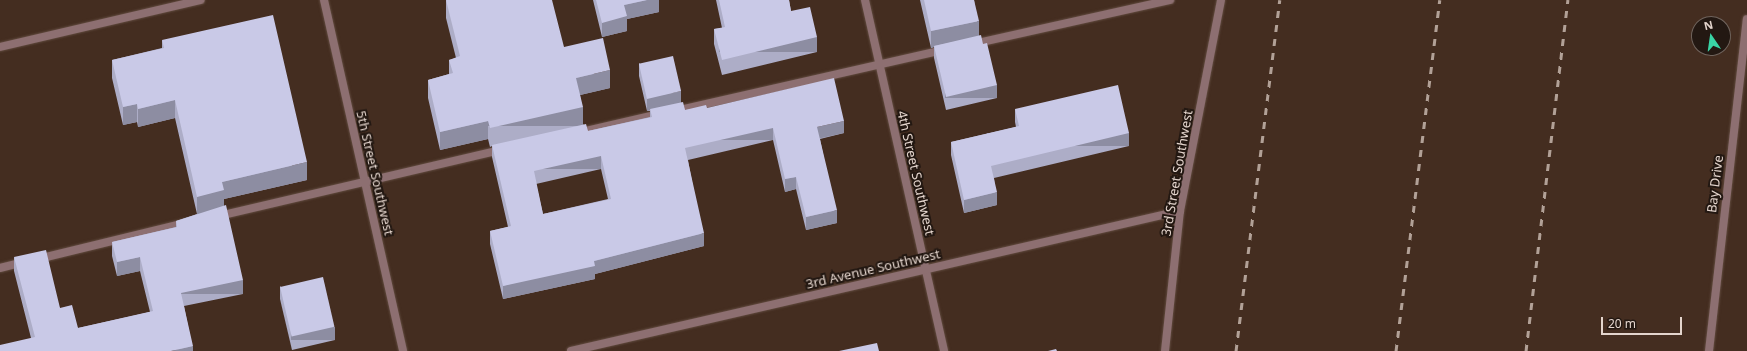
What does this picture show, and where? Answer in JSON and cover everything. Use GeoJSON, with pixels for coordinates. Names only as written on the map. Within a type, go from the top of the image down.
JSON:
{"type":"FeatureCollection","features":[{"type":"Feature","properties":{"kind":"street"},"geometry":{"type":"LineString","coordinates":[[0,47],[201,0]]}},
{"type":"Feature","properties":{"kind":"street","name":"5th Street Southwest"},"geometry":{"type":"LineString","coordinates":[[324,0],[403,351]]}},
{"type":"Feature","properties":{"kind":"street","name":"4th Street Southwest"},"geometry":{"type":"LineString","coordinates":[[865,0],[944,351]]}},
{"type":"Feature","properties":{"kind":"street"},"geometry":{"type":"LineString","coordinates":[[568,135],[1170,0]]}},
{"type":"Feature","properties":{"kind":"street","name":"3rd Street Southwest"},"geometry":{"type":"LineString","coordinates":[[1165,351],[1180,211],[1221,0]]}},
{"type":"Feature","properties":{"kind":"street","name":"Bay Drive"},"geometry":{"type":"LineString","coordinates":[[1709,351],[1709,338],[1747,19]]}},
{"type":"Feature","properties":{"kind":"street"},"geometry":{"type":"LineString","coordinates":[[210,218],[365,180],[513,147]]}},
{"type":"Feature","properties":{"kind":"street","name":"3rd Avenue Southwest"},"geometry":{"type":"LineString","coordinates":[[571,351],[1180,211]]}},
{"type":"Feature","properties":{"kind":"street"},"geometry":{"type":"LineString","coordinates":[[0,268],[194,222]]}},
{"type":"Feature","properties":{"kind":"building"},"geometry":{"type":"Polygon","coordinates":[[[446,0],[552,0],[564,47],[603,38],[610,70],[576,78],[583,107],[490,128],[488,121],[440,132],[428,80],[453,73],[449,60],[460,56],[446,0]]]}},
{"type":"Feature","properties":{"kind":"building"},"geometry":{"type":"Polygon","coordinates":[[[596,0],[647,0],[624,5],[627,16],[602,23],[596,0]]]}},
{"type":"Feature","properties":{"kind":"building"},"geometry":{"type":"Polygon","coordinates":[[[719,0],[789,0],[791,11],[810,7],[817,37],[722,60],[714,29],[725,27],[719,0]]]}},
{"type":"Feature","properties":{"kind":"building"},"geometry":{"type":"Polygon","coordinates":[[[924,0],[974,0],[979,21],[931,31],[924,0]]]}},
{"type":"Feature","properties":{"kind":"building"},"geometry":{"type":"Polygon","coordinates":[[[273,15],[307,162],[222,182],[224,190],[197,197],[175,100],[138,109],[137,104],[123,107],[112,60],[164,48],[162,40],[273,15]]]}},
{"type":"Feature","properties":{"kind":"building"},"geometry":{"type":"Polygon","coordinates":[[[981,35],[983,44],[987,43],[997,85],[946,97],[934,46],[981,35]]]}},
{"type":"Feature","properties":{"kind":"building"},"geometry":{"type":"Polygon","coordinates":[[[673,56],[681,91],[647,99],[639,64],[673,56]]]}},
{"type":"Feature","properties":{"kind":"building"},"geometry":{"type":"Polygon","coordinates":[[[834,78],[844,121],[817,127],[837,210],[806,217],[796,177],[785,179],[773,128],[685,148],[704,233],[594,261],[595,266],[503,286],[490,231],[511,226],[492,145],[586,124],[588,131],[652,117],[650,109],[683,102],[685,110],[706,105],[707,108],[834,78]],[[601,156],[534,171],[543,214],[611,199],[601,156]]]}},
{"type":"Feature","properties":{"kind":"building"},"geometry":{"type":"Polygon","coordinates":[[[1118,85],[1129,133],[991,166],[997,192],[964,200],[951,142],[1019,126],[1015,109],[1118,85]]]}},
{"type":"Feature","properties":{"kind":"building"},"geometry":{"type":"Polygon","coordinates":[[[226,205],[243,280],[181,293],[193,346],[171,351],[0,351],[0,345],[35,337],[14,257],[46,250],[60,308],[72,305],[78,328],[153,311],[140,257],[117,262],[112,242],[177,227],[176,221],[226,205]]]}},
{"type":"Feature","properties":{"kind":"building"},"geometry":{"type":"Polygon","coordinates":[[[323,277],[334,327],[292,337],[280,287],[323,277]]]}},
{"type":"Feature","properties":{"kind":"building"},"geometry":{"type":"Polygon","coordinates":[[[877,343],[879,351],[839,351],[877,343]]]}},
{"type":"Feature","properties":{"kind":"railway"},"geometry":{"type":"LineString","coordinates":[[1236,351],[1280,0]]}},
{"type":"Feature","properties":{"kind":"railway"},"geometry":{"type":"LineString","coordinates":[[1396,351],[1440,0]]}},
{"type":"Feature","properties":{"kind":"railway"},"geometry":{"type":"LineString","coordinates":[[1526,351],[1568,0]]}}]}
